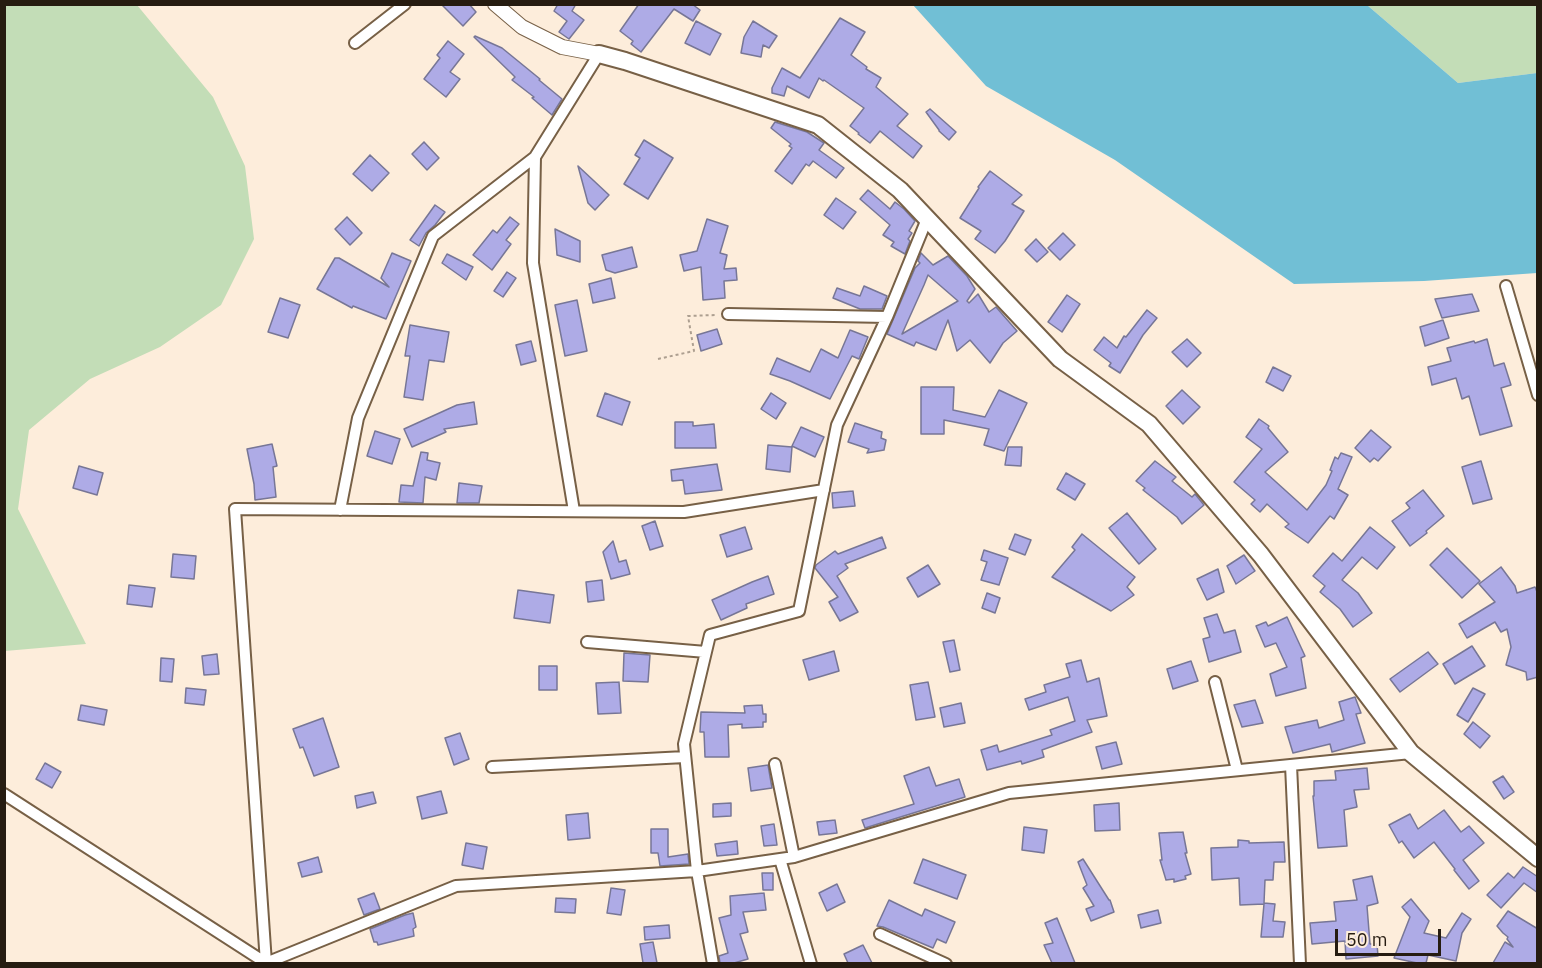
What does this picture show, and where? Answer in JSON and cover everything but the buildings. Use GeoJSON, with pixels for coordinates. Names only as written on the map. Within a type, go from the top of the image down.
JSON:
{"type":"FeatureCollection","features":[{"type":"Feature","properties":{"kind":"main road"},"geometry":{"type":"LineString","coordinates":[[599,54],[818,125],[900,190],[1060,359],[1149,424],[1261,555],[1411,753],[1538,858]]}},
{"type":"Feature","properties":{"kind":"street"},"geometry":{"type":"LineString","coordinates":[[355,43],[405,4]]}},
{"type":"Feature","properties":{"kind":"street"},"geometry":{"type":"LineString","coordinates":[[340,510],[358,418],[434,236],[535,157],[599,54],[562,47],[522,27],[495,4]]}},
{"type":"Feature","properties":{"kind":"street"},"geometry":{"type":"LineString","coordinates":[[535,157],[533,263],[574,511]]}},
{"type":"Feature","properties":{"kind":"street"},"geometry":{"type":"LineString","coordinates":[[713,963],[697,871],[684,744],[706,652],[711,635],[799,611],[837,425],[927,219]]}},
{"type":"Feature","properties":{"kind":"street"},"geometry":{"type":"LineString","coordinates":[[1506,286],[1538,395]]}},
{"type":"Feature","properties":{"kind":"street"},"geometry":{"type":"LineString","coordinates":[[728,314],[886,317]]}},
{"type":"Feature","properties":{"kind":"street"},"geometry":{"type":"LineString","coordinates":[[266,963],[235,509],[684,512],[824,490]]}},
{"type":"Feature","properties":{"kind":"street"},"geometry":{"type":"LineString","coordinates":[[587,642],[706,652]]}},
{"type":"Feature","properties":{"kind":"street"},"geometry":{"type":"LineString","coordinates":[[1215,681],[1237,770]]}},
{"type":"Feature","properties":{"kind":"street"},"geometry":{"type":"LineString","coordinates":[[266,963],[456,886],[697,871],[794,857],[1009,793],[1411,753]]}},
{"type":"Feature","properties":{"kind":"street"},"geometry":{"type":"LineString","coordinates":[[492,767],[685,757]]}},
{"type":"Feature","properties":{"kind":"street"},"geometry":{"type":"LineString","coordinates":[[775,764],[794,857]]}},
{"type":"Feature","properties":{"kind":"street"},"geometry":{"type":"LineString","coordinates":[[1291,765],[1300,963]]}},
{"type":"Feature","properties":{"kind":"street"},"geometry":{"type":"LineString","coordinates":[[4,794],[266,963]]}},
{"type":"Feature","properties":{"kind":"street"},"geometry":{"type":"LineString","coordinates":[[780,859],[811,963]]}},
{"type":"Feature","properties":{"kind":"street"},"geometry":{"type":"LineString","coordinates":[[880,934],[946,963]]}},
{"type":"Feature","properties":{"kind":"path"},"geometry":{"type":"LineString","coordinates":[[658,359],[694,351],[688,316],[728,314]]}},
{"type":"Feature","properties":{"kind":"green space"},"geometry":{"type":"Polygon","coordinates":[[[5,4],[137,5],[213,97],[245,166],[254,239],[221,305],[160,347],[90,379],[29,430],[18,509],[86,644],[5,651],[5,4]]]}},
{"type":"Feature","properties":{"kind":"green space"},"geometry":{"type":"Polygon","coordinates":[[[1367,5],[1537,5],[1537,73],[1458,83],[1367,5]]]}},
{"type":"Feature","properties":{"kind":"water"},"geometry":{"type":"Polygon","coordinates":[[[913,5],[1367,5],[1458,83],[1537,73],[1537,273],[1424,281],[1294,284],[1115,160],[986,86],[913,5]]]}}]}
